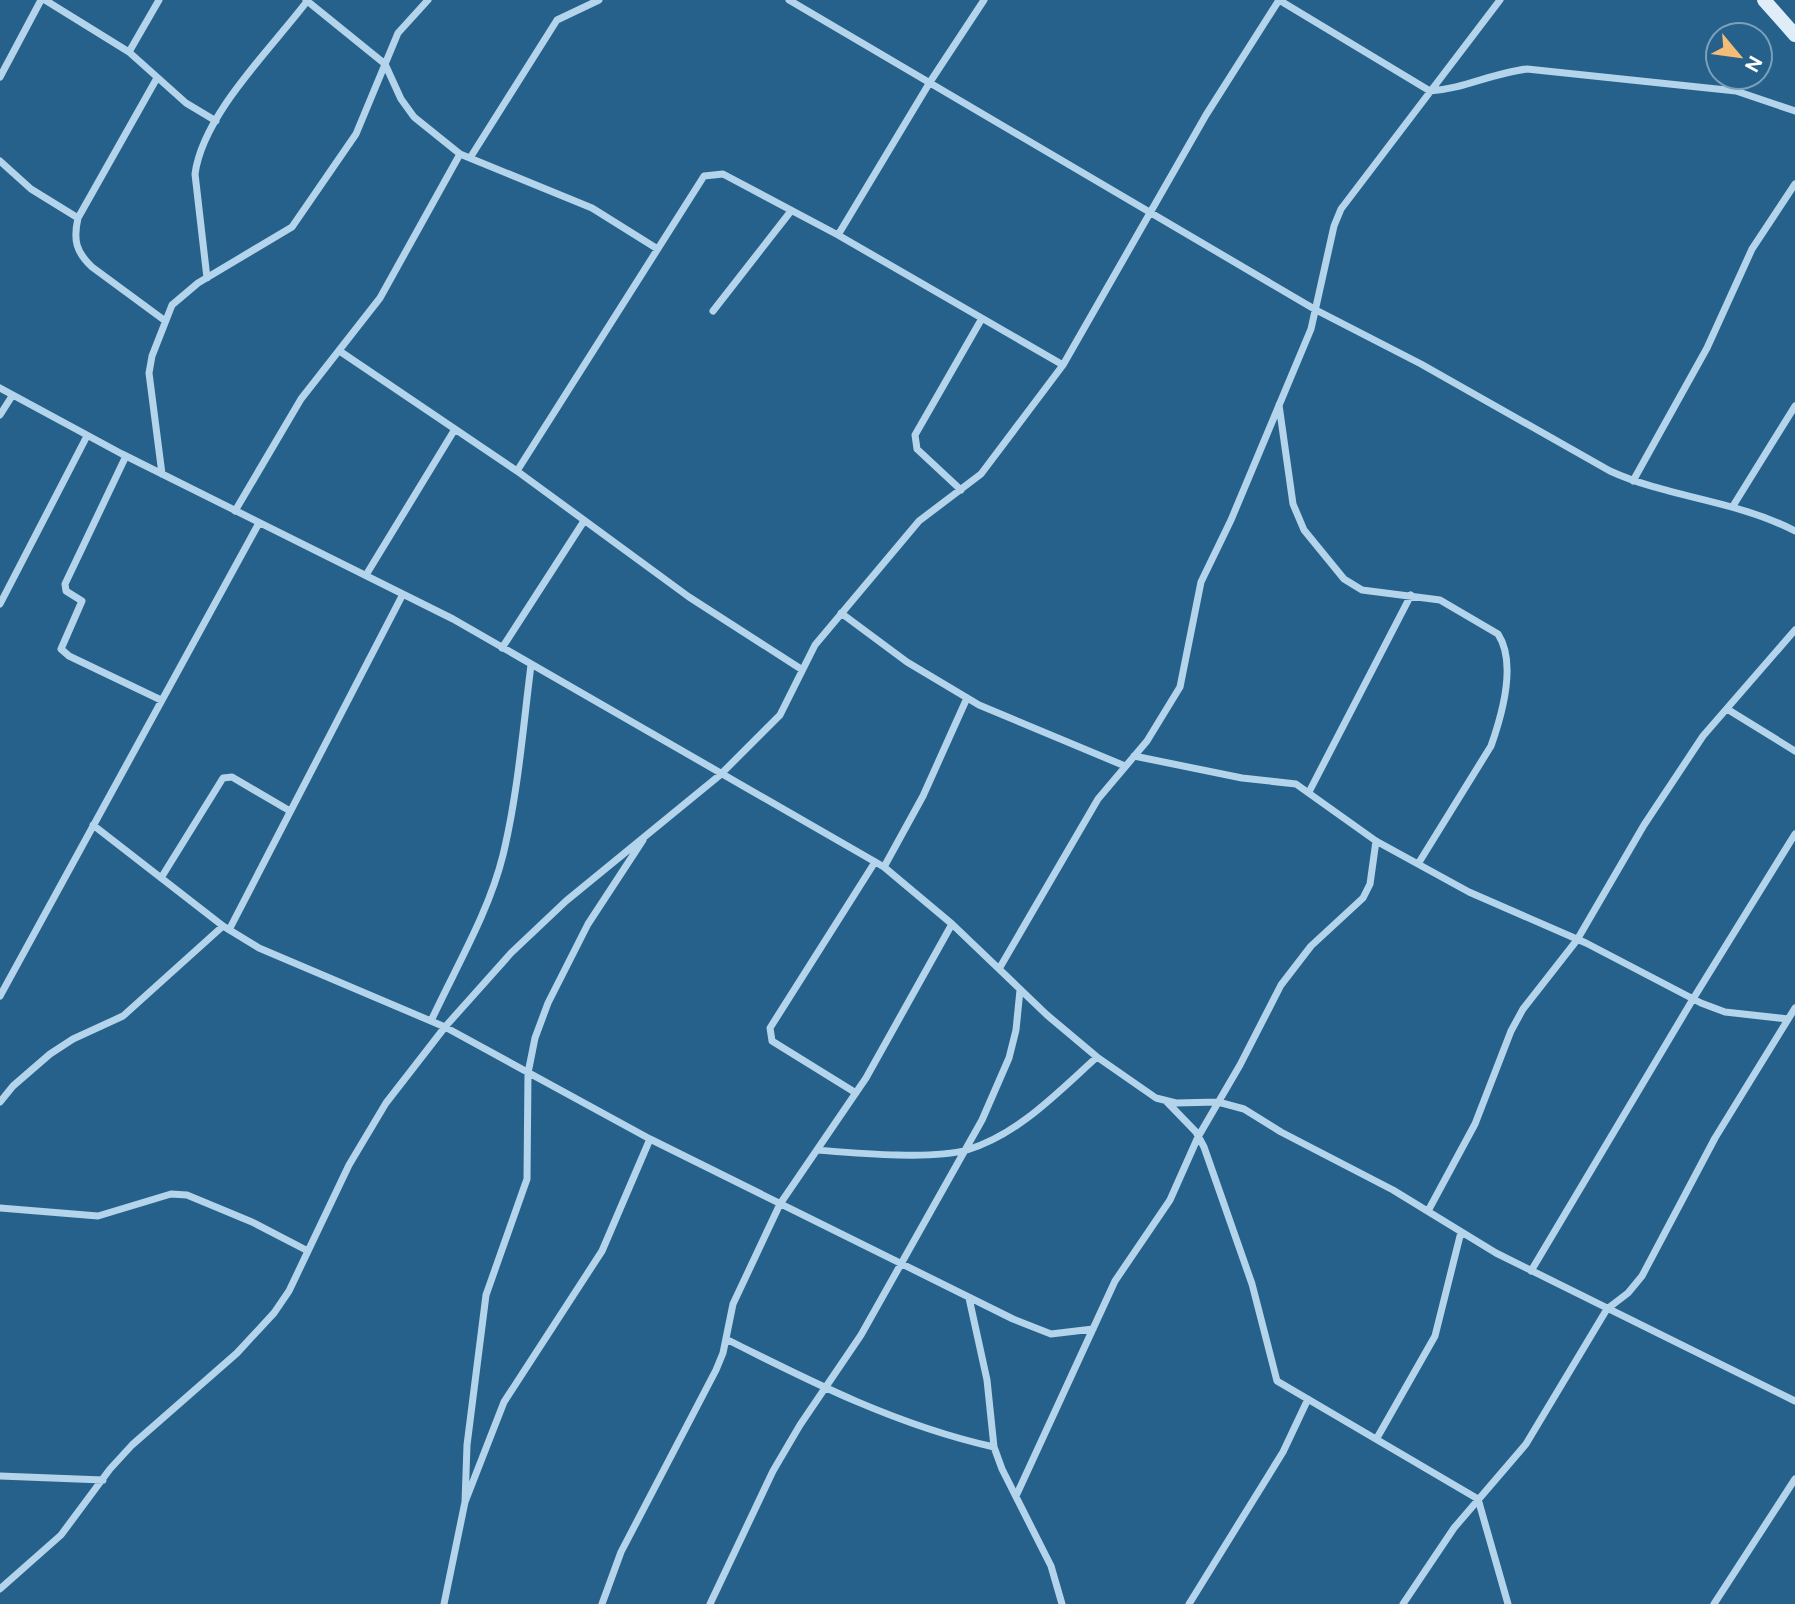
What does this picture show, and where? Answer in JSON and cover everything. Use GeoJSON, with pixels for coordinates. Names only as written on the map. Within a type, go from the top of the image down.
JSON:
{"type":"FeatureCollection","features":[{"type":"Feature","properties":{"kind":"street"},"geometry":{"type":"LineString","coordinates":[[0,77],[43,0],[129,52],[186,103],[216,121]]}},
{"type":"Feature","properties":{"kind":"street"},"geometry":{"type":"LineString","coordinates":[[129,52],[159,0]]}},
{"type":"Feature","properties":{"kind":"street"},"geometry":{"type":"LineString","coordinates":[[207,278],[195,174],[198,157],[216,121],[307,0],[385,64],[401,99],[414,117],[460,154],[592,208],[656,248]]}},
{"type":"Feature","properties":{"kind":"street"},"geometry":{"type":"LineString","coordinates":[[162,474],[149,373],[164,320],[181,295],[292,226],[356,134],[398,33],[428,0]]}},
{"type":"Feature","properties":{"kind":"street"},"geometry":{"type":"LineString","coordinates":[[470,158],[557,20],[599,0]]}},
{"type":"Feature","properties":{"kind":"street"},"geometry":{"type":"LineString","coordinates":[[789,0],[1316,310],[1633,481],[1733,506],[1795,531]]}},
{"type":"Feature","properties":{"kind":"street"},"geometry":{"type":"LineString","coordinates":[[838,235],[930,82],[984,0]]}},
{"type":"Feature","properties":{"kind":"street"},"geometry":{"type":"LineString","coordinates":[[0,1589],[61,1535],[132,1446],[237,1353],[274,1313],[289,1291],[349,1165],[386,1103],[444,1027],[529,936],[720,775],[779,715],[815,645],[841,613],[919,521],[981,474],[1036,405],[1063,365],[1206,115],[1264,19],[1279,0],[1430,91],[1460,86],[1497,72],[1527,69],[1736,91],[1795,111]]}},
{"type":"Feature","properties":{"kind":"street"},"geometry":{"type":"LineString","coordinates":[[999,969],[1098,799],[1135,756],[1172,704],[1180,687],[1201,582],[1231,520],[1316,310],[1334,226],[1341,209],[1500,0]]}},
{"type":"Feature","properties":{"kind":"street"},"geometry":{"type":"LineString","coordinates":[[1764,0],[1795,35]]}},
{"type":"Feature","properties":{"kind":"street"},"geometry":{"type":"LineString","coordinates":[[157,78],[78,218],[74,236],[82,257],[164,320]]}},
{"type":"Feature","properties":{"kind":"street"},"geometry":{"type":"LineString","coordinates":[[236,511],[301,398],[341,352],[380,298],[460,154]]}},
{"type":"Feature","properties":{"kind":"street"},"geometry":{"type":"LineString","coordinates":[[0,161],[32,189],[78,218]]}},
{"type":"Feature","properties":{"kind":"street"},"geometry":{"type":"LineString","coordinates":[[517,471],[656,248],[704,176],[709,173],[723,174],[838,235],[1063,365]]}},
{"type":"Feature","properties":{"kind":"street"},"geometry":{"type":"LineString","coordinates":[[1633,481],[1707,348],[1752,249],[1795,184]]}},
{"type":"Feature","properties":{"kind":"street"},"geometry":{"type":"LineString","coordinates":[[713,312],[792,211]]}},
{"type":"Feature","properties":{"kind":"street"},"geometry":{"type":"LineString","coordinates":[[961,490],[917,449],[915,435],[981,320]]}},
{"type":"Feature","properties":{"kind":"street"},"geometry":{"type":"LineString","coordinates":[[341,352],[517,471],[690,597],[801,669]]}},
{"type":"Feature","properties":{"kind":"street"},"geometry":{"type":"LineString","coordinates":[[0,388],[126,456],[403,594],[884,867],[952,924],[1097,1057],[1167,1102],[1198,1137],[1252,1284],[1274,1375],[1283,1385],[1478,1499],[1508,1604]]}},
{"type":"Feature","properties":{"kind":"street"},"geometry":{"type":"LineString","coordinates":[[0,415],[12,396]]}},
{"type":"Feature","properties":{"kind":"street"},"geometry":{"type":"LineString","coordinates":[[1279,404],[1291,494],[1304,530],[1344,579],[1362,590],[1440,600],[1498,634],[1508,657],[1499,725],[1491,746],[1418,864]]}},
{"type":"Feature","properties":{"kind":"street"},"geometry":{"type":"LineString","coordinates":[[1733,506],[1795,406]]}},
{"type":"Feature","properties":{"kind":"street"},"geometry":{"type":"LineString","coordinates":[[366,576],[455,429]]}},
{"type":"Feature","properties":{"kind":"street"},"geometry":{"type":"LineString","coordinates":[[1,599],[87,436]]}},
{"type":"Feature","properties":{"kind":"street"},"geometry":{"type":"LineString","coordinates":[[126,456],[65,584],[66,591],[82,601],[61,649],[69,656],[161,700]]}},
{"type":"Feature","properties":{"kind":"street"},"geometry":{"type":"LineString","coordinates":[[502,648],[584,521]]}},
{"type":"Feature","properties":{"kind":"street"},"geometry":{"type":"LineString","coordinates":[[0,996],[3,984],[259,523]]}},
{"type":"Feature","properties":{"kind":"street"},"geometry":{"type":"LineString","coordinates":[[0,1102],[13,1086],[50,1054],[73,1039],[123,1016],[226,928],[403,594]]}},
{"type":"Feature","properties":{"kind":"street"},"geometry":{"type":"LineString","coordinates":[[1309,792],[1411,595]]}},
{"type":"Feature","properties":{"kind":"street"},"geometry":{"type":"LineString","coordinates":[[841,613],[907,662],[967,698],[1125,766]]}},
{"type":"Feature","properties":{"kind":"street"},"geometry":{"type":"LineString","coordinates":[[1428,1211],[1475,1124],[1511,1031],[1523,1009],[1577,940],[1644,825],[1703,736],[1795,630]]}},
{"type":"Feature","properties":{"kind":"street"},"geometry":{"type":"LineString","coordinates":[[431,1021],[494,886],[503,855],[515,790],[531,665]]}},
{"type":"Feature","properties":{"kind":"street"},"geometry":{"type":"LineString","coordinates":[[884,867],[923,796],[967,698]]}},
{"type":"Feature","properties":{"kind":"street"},"geometry":{"type":"LineString","coordinates":[[1727,709],[1795,751]]}},
{"type":"Feature","properties":{"kind":"street"},"geometry":{"type":"LineString","coordinates":[[1135,756],[1242,778],[1285,781],[1309,792],[1376,841],[1469,892],[1577,940],[1693,999],[1725,1012],[1788,1019]]}},
{"type":"Feature","properties":{"kind":"street"},"geometry":{"type":"LineString","coordinates":[[161,878],[223,778],[232,777],[290,811]]}},
{"type":"Feature","properties":{"kind":"street"},"geometry":{"type":"LineString","coordinates":[[93,825],[226,928],[305,969],[444,1027],[650,1139],[969,1298],[1051,1334],[1093,1329]]}},
{"type":"Feature","properties":{"kind":"street"},"geometry":{"type":"LineString","coordinates":[[444,1604],[465,1502],[467,1445],[486,1296],[527,1179],[528,1073],[535,1038],[566,964],[588,923],[648,834]]}},
{"type":"Feature","properties":{"kind":"street"},"geometry":{"type":"LineString","coordinates":[[1531,1271],[1795,834]]}},
{"type":"Feature","properties":{"kind":"street"},"geometry":{"type":"LineString","coordinates":[[1016,1496],[1126,1262],[1170,1200],[1198,1137],[1294,965],[1363,898],[1370,884],[1376,841]]}},
{"type":"Feature","properties":{"kind":"street"},"geometry":{"type":"LineString","coordinates":[[856,1093],[772,1041],[769,1034],[770,1028],[875,862]]}},
{"type":"Feature","properties":{"kind":"street"},"geometry":{"type":"LineString","coordinates":[[601,1604],[621,1552],[716,1370],[733,1304],[780,1204],[856,1093],[952,924]]}},
{"type":"Feature","properties":{"kind":"street"},"geometry":{"type":"LineString","coordinates":[[710,1604],[773,1471],[862,1335],[982,1120],[1009,1058],[1016,1030],[1020,989]]}},
{"type":"Feature","properties":{"kind":"street"},"geometry":{"type":"LineString","coordinates":[[1403,1604],[1432,1558],[1526,1444],[1607,1309],[1628,1293],[1642,1276],[1714,1138],[1795,1008]]}},
{"type":"Feature","properties":{"kind":"street"},"geometry":{"type":"LineString","coordinates":[[817,1150],[930,1153],[965,1150],[1012,1129],[1039,1110],[1097,1057]]}},
{"type":"Feature","properties":{"kind":"street"},"geometry":{"type":"LineString","coordinates":[[1167,1102],[1218,1102],[1255,1114],[1281,1132],[1428,1211],[1531,1271],[1795,1401]]}},
{"type":"Feature","properties":{"kind":"street"},"geometry":{"type":"LineString","coordinates":[[465,1502],[504,1402],[602,1251],[650,1139]]}},
{"type":"Feature","properties":{"kind":"street"},"geometry":{"type":"LineString","coordinates":[[0,1208],[98,1216],[171,1194],[187,1195],[252,1222],[308,1251]]}},
{"type":"Feature","properties":{"kind":"street"},"geometry":{"type":"LineString","coordinates":[[1377,1438],[1435,1336],[1461,1232]]}},
{"type":"Feature","properties":{"kind":"street"},"geometry":{"type":"LineString","coordinates":[[969,1298],[987,1380],[995,1447],[1051,1566],[1062,1604]]}},
{"type":"Feature","properties":{"kind":"street"},"geometry":{"type":"LineString","coordinates":[[726,1339],[826,1390],[947,1437],[995,1447]]}},
{"type":"Feature","properties":{"kind":"street"},"geometry":{"type":"LineString","coordinates":[[1188,1604],[1283,1452],[1308,1399]]}},
{"type":"Feature","properties":{"kind":"street"},"geometry":{"type":"LineString","coordinates":[[0,1476],[103,1480]]}},
{"type":"Feature","properties":{"kind":"street"},"geometry":{"type":"LineString","coordinates":[[1714,1604],[1795,1479]]}}]}
